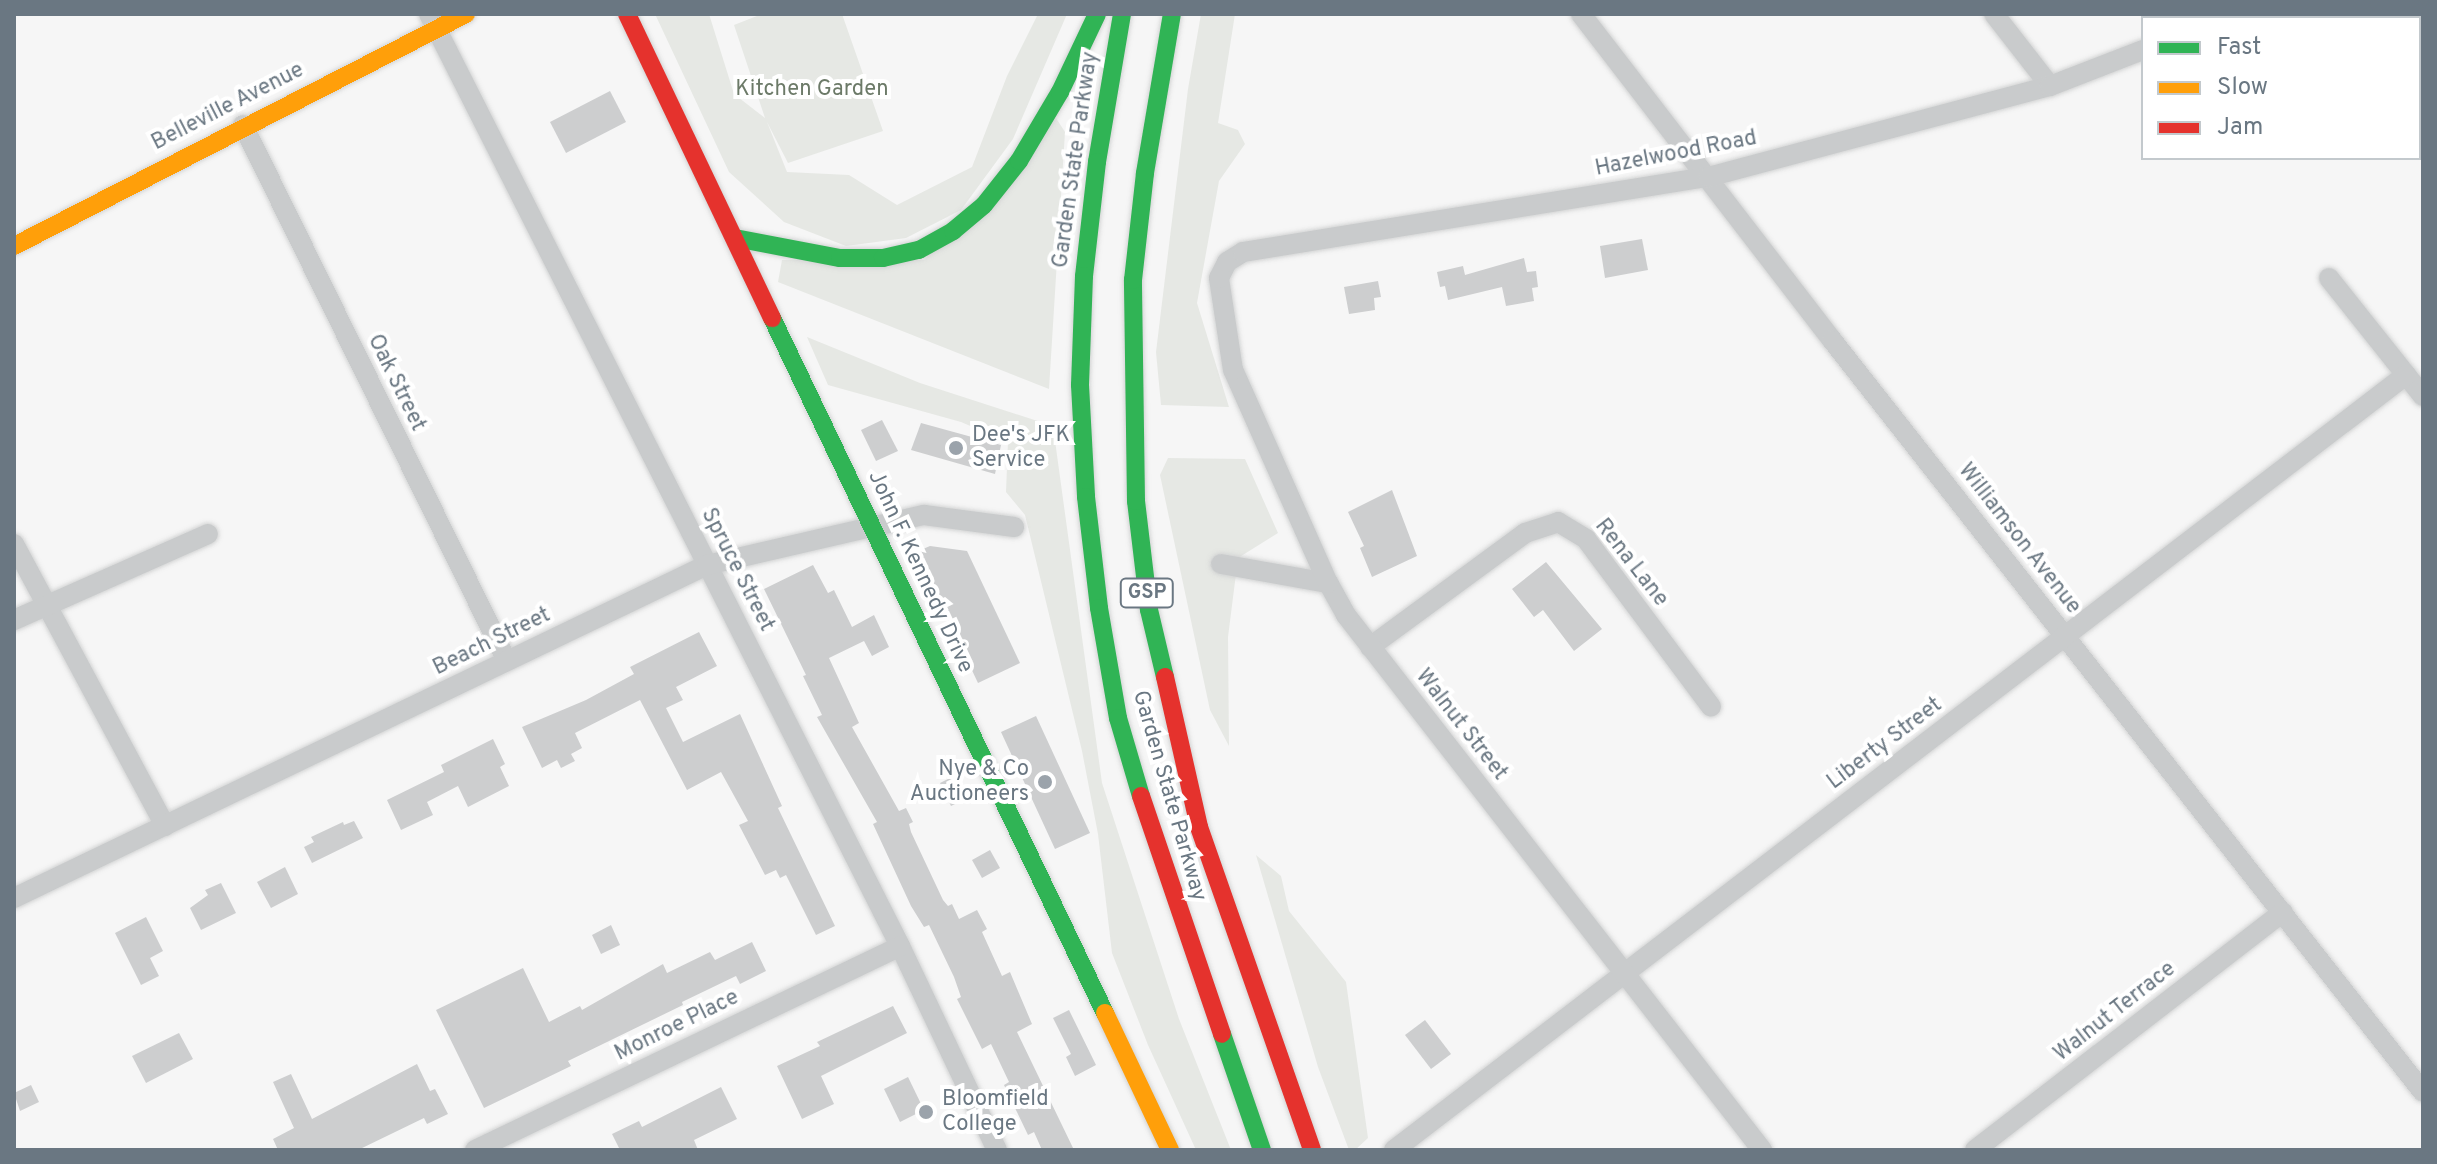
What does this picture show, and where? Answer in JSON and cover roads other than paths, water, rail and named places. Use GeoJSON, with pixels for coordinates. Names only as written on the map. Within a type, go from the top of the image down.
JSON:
{"type":"FeatureCollection","features":[{"type":"Feature","properties":{"kind":"main road","name":"Belleville Avenue"},"geometry":{"type":"LineString","coordinates":[[14,246],[432,21],[466,14]]}},
{"type":"Feature","properties":{"kind":"main road","name":"John F. Kennedy Drive"},"geometry":{"type":"LineString","coordinates":[[627,14],[1170,1150]]}},
{"type":"Feature","properties":{"kind":"main road"},"geometry":{"type":"LineString","coordinates":[[735,238],[840,258],[883,258],[919,250],[953,231],[984,205],[1019,161],[1060,92],[1097,14]]}},
{"type":"Feature","properties":{"kind":"main road","name":"Garden State Parkway"},"geometry":{"type":"LineString","coordinates":[[1122,14],[1097,162],[1084,276],[1080,385],[1086,497],[1099,608],[1118,718],[1149,825],[1262,1150]]}},
{"type":"Feature","properties":{"kind":"main road","name":"Garden State Parkway"},"geometry":{"type":"LineString","coordinates":[[1172,14],[1145,173],[1133,280],[1132,394],[1139,532],[1149,610],[1199,827],[1312,1150]]}},
{"type":"Feature","properties":{"kind":"street","name":"Williamson Avenue"},"geometry":{"type":"LineString","coordinates":[[1581,14],[1832,340],[2423,1092]]}},
{"type":"Feature","properties":{"kind":"street"},"geometry":{"type":"LineString","coordinates":[[1994,14],[2050,86]]}},
{"type":"Feature","properties":{"kind":"street","name":"Spruce Street"},"geometry":{"type":"LineString","coordinates":[[432,21],[900,946],[997,1150]]}},
{"type":"Feature","properties":{"kind":"street","name":"Hazelwood Road"},"geometry":{"type":"LineString","coordinates":[[1219,278],[1227,262],[1243,252],[1708,177],[2050,86],[2141,51]]}},
{"type":"Feature","properties":{"kind":"street","name":"Oak Street"},"geometry":{"type":"LineString","coordinates":[[243,125],[507,661]]}},
{"type":"Feature","properties":{"kind":"street","name":"Walnut Street"},"geometry":{"type":"LineString","coordinates":[[1219,278],[1233,370],[1328,583],[1370,647],[1762,1150]]}},
{"type":"Feature","properties":{"kind":"street"},"geometry":{"type":"LineString","coordinates":[[2329,278],[2423,396]]}},
{"type":"Feature","properties":{"kind":"street","name":"Liberty Street"},"geometry":{"type":"LineString","coordinates":[[1394,1150],[2406,375]]}},
{"type":"Feature","properties":{"kind":"street","name":"Beach Street"},"geometry":{"type":"LineString","coordinates":[[14,898],[707,565],[924,515],[1014,527]]}},
{"type":"Feature","properties":{"kind":"street","name":"Rena Lane"},"geometry":{"type":"LineString","coordinates":[[1370,647],[1525,533],[1558,522],[1586,539],[1711,707]]}},
{"type":"Feature","properties":{"kind":"street"},"geometry":{"type":"LineString","coordinates":[[14,620],[208,534]]}},
{"type":"Feature","properties":{"kind":"street"},"geometry":{"type":"LineString","coordinates":[[14,544],[165,826]]}},
{"type":"Feature","properties":{"kind":"street"},"geometry":{"type":"LineString","coordinates":[[1221,564],[1328,583]]}},
{"type":"Feature","properties":{"kind":"street","name":"Walnut Terrace"},"geometry":{"type":"LineString","coordinates":[[1975,1150],[2283,912]]}},
{"type":"Feature","properties":{"kind":"street","name":"Monroe Place"},"geometry":{"type":"LineString","coordinates":[[475,1150],[900,946]]}},
{"type":"Feature","properties":{"kind":"place","name":"Dee's JFK Service"},"geometry":{"type":"Point","coordinates":[956,448]}},
{"type":"Feature","properties":{"kind":"place","name":"Nye & Co Auctioneers"},"geometry":{"type":"Point","coordinates":[1045,782]}},
{"type":"Feature","properties":{"kind":"place","name":"Bloomfield College"},"geometry":{"type":"Point","coordinates":[926,1112]}},
{"type":"Feature","properties":{"kind":"park label","name":"Kitchen Garden"},"geometry":{"type":"Point","coordinates":[812,90]}}]}
